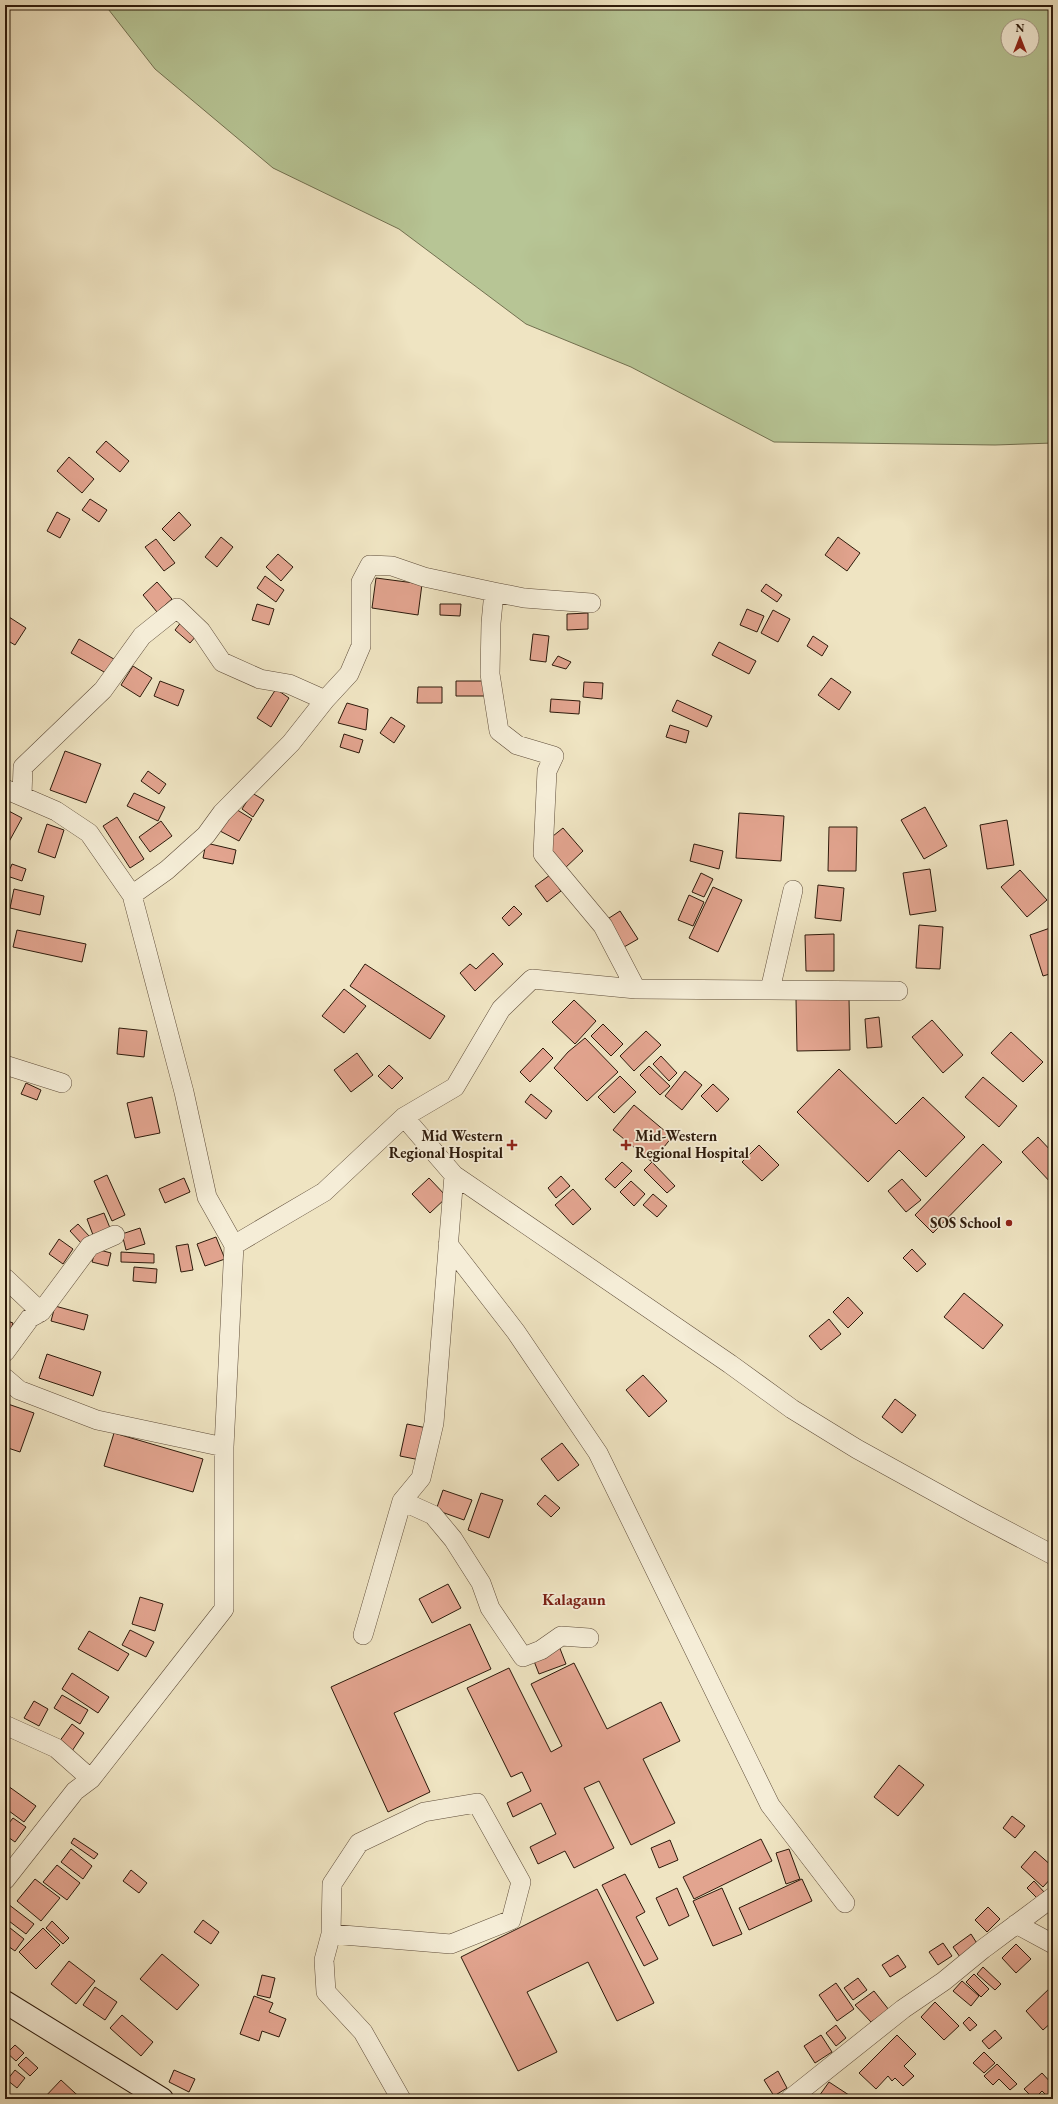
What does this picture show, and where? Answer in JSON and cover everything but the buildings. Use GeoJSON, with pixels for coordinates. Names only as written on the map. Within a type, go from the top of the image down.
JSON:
{"type":"FeatureCollection","features":[{"type":"Feature","properties":{"kind":"main road"},"geometry":{"type":"LineString","coordinates":[[5,2002],[162,2099]]}},
{"type":"Feature","properties":{"kind":"street"},"geometry":{"type":"LineString","coordinates":[[132,895],[167,870],[206,835],[222,813],[291,743],[325,700],[349,674],[361,646],[361,582],[370,565],[392,566],[424,577],[524,598],[592,603]]}},
{"type":"Feature","properties":{"kind":"street"},"geometry":{"type":"LineString","coordinates":[[494,592],[491,623],[490,674],[499,731],[517,745],[554,756],[547,771],[543,854],[603,926],[636,989]]}},
{"type":"Feature","properties":{"kind":"street"},"geometry":{"type":"LineString","coordinates":[[5,1880],[76,1791],[91,1779],[224,1609],[224,1448],[234,1245],[207,1197],[184,1092],[132,895],[89,832],[56,811],[13,792],[23,767],[103,690],[142,636],[177,608],[201,630],[222,662],[260,679],[289,684],[325,700]]}},
{"type":"Feature","properties":{"kind":"street"},"geometry":{"type":"LineString","coordinates":[[770,990],[792,890]]}},
{"type":"Feature","properties":{"kind":"street"},"geometry":{"type":"LineString","coordinates":[[234,1245],[324,1192],[404,1117],[455,1087],[501,1010],[532,979],[636,989],[898,991]]}},
{"type":"Feature","properties":{"kind":"street"},"geometry":{"type":"LineString","coordinates":[[5,1065],[62,1083]]}},
{"type":"Feature","properties":{"kind":"street"},"geometry":{"type":"LineString","coordinates":[[404,1117],[454,1175],[724,1359],[792,1409],[864,1453],[1053,1555]]}},
{"type":"Feature","properties":{"kind":"street"},"geometry":{"type":"LineString","coordinates":[[363,1635],[402,1501],[420,1478],[434,1423],[454,1175]]}},
{"type":"Feature","properties":{"kind":"street"},"geometry":{"type":"LineString","coordinates":[[5,1352],[30,1318],[41,1312],[90,1246],[115,1234]]}},
{"type":"Feature","properties":{"kind":"street"},"geometry":{"type":"LineString","coordinates":[[448,1244],[516,1332],[598,1453],[770,1805],[845,1903]]}},
{"type":"Feature","properties":{"kind":"street"},"geometry":{"type":"LineString","coordinates":[[5,1278],[41,1312]]}},
{"type":"Feature","properties":{"kind":"street"},"geometry":{"type":"LineString","coordinates":[[5,1378],[19,1390],[97,1420],[224,1448]]}},
{"type":"Feature","properties":{"kind":"street"},"geometry":{"type":"LineString","coordinates":[[402,1501],[433,1515],[453,1539],[481,1583],[490,1608],[511,1637],[523,1657],[541,1650],[561,1636],[589,1638]]}},
{"type":"Feature","properties":{"kind":"street"},"geometry":{"type":"LineString","coordinates":[[5,1725],[56,1748],[91,1779]]}},
{"type":"Feature","properties":{"kind":"street"},"geometry":{"type":"LineString","coordinates":[[331,1934],[451,1944],[511,1920],[521,1882],[477,1803],[424,1812],[359,1843],[332,1884],[331,1934],[324,1960],[326,1992],[363,2032],[401,2099]]}},
{"type":"Feature","properties":{"kind":"street"},"geometry":{"type":"LineString","coordinates":[[790,2099],[903,2009],[944,1981],[1053,1897]]}},
{"type":"Feature","properties":{"kind":"street"},"geometry":{"type":"LineString","coordinates":[[1016,1924],[1053,1944]]}},
{"type":"Feature","properties":{"kind":"green space"},"geometry":{"type":"Polygon","coordinates":[[[105,5],[1053,5],[1053,443],[995,445],[774,442],[631,367],[526,324],[399,229],[273,168],[155,69],[105,5]]]}},
{"type":"Feature","properties":{"kind":"place","name":"Mid Western Regional Hospital"},"geometry":{"type":"Point","coordinates":[512,1145]}},
{"type":"Feature","properties":{"kind":"place","name":"Mid-Western Regional Hospital"},"geometry":{"type":"Point","coordinates":[626,1145]}},
{"type":"Feature","properties":{"kind":"place","name":"SOS School"},"geometry":{"type":"Point","coordinates":[1009,1223]}},
{"type":"Feature","properties":{"kind":"district","name":"Kalagaun"},"geometry":{"type":"Point","coordinates":[574,1599]}}]}
